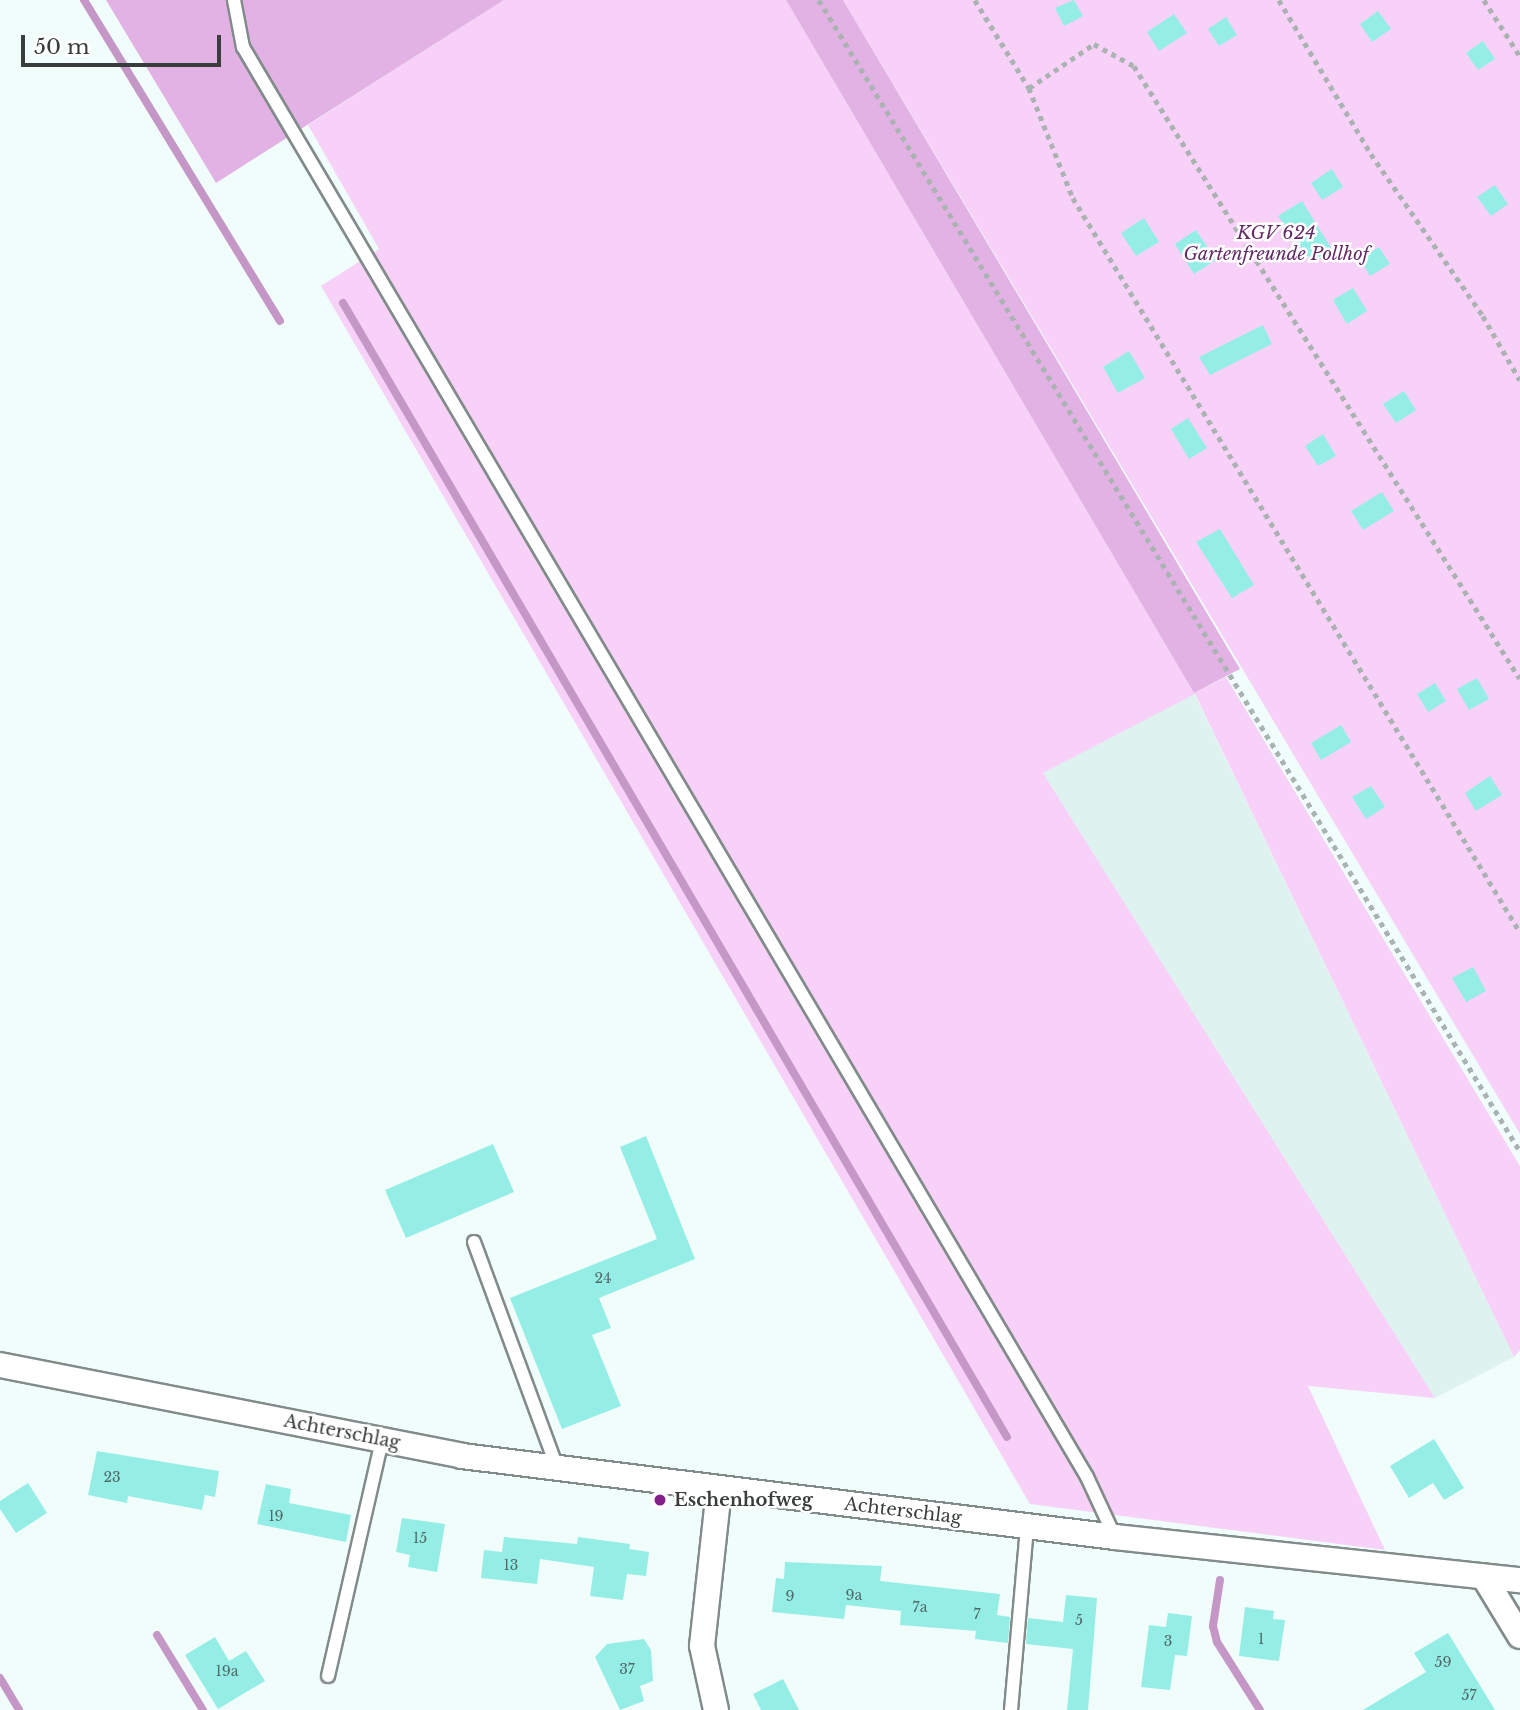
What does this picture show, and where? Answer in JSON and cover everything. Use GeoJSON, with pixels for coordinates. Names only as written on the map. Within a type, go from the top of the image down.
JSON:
{"type":"FeatureCollection","features":[{"type":"Feature","properties":{"kind":"street","name":"Achterschlag"},"geometry":{"type":"LineString","coordinates":[[0,1364],[382,1440],[557,1468],[1115,1537],[1520,1580]]}},
{"type":"Feature","properties":{"kind":"street"},"geometry":{"type":"LineString","coordinates":[[716,1710],[702,1646],[719,1489]]}},
{"type":"Feature","properties":{"kind":"street"},"geometry":{"type":"LineString","coordinates":[[1483,1577],[1520,1636]]}},
{"type":"Feature","properties":{"kind":"lane"},"geometry":{"type":"LineString","coordinates":[[234,0],[243,47],[1087,1477],[1115,1537]]}},
{"type":"Feature","properties":{"kind":"lane"},"geometry":{"type":"LineString","coordinates":[[474,1242],[557,1468]]}},
{"type":"Feature","properties":{"kind":"lane"},"geometry":{"type":"LineString","coordinates":[[328,1676],[382,1440]]}},
{"type":"Feature","properties":{"kind":"lane"},"geometry":{"type":"LineString","coordinates":[[1012,1710],[1027,1526]]}},
{"type":"Feature","properties":{"kind":"path"},"geometry":{"type":"LineString","coordinates":[[819,0],[1520,1151]]}},
{"type":"Feature","properties":{"kind":"path"},"geometry":{"type":"LineString","coordinates":[[975,0],[1029,88],[1073,198],[1520,932]]}},
{"type":"Feature","properties":{"kind":"path"},"geometry":{"type":"LineString","coordinates":[[1279,0],[1371,154],[1483,316],[1520,380]]}},
{"type":"Feature","properties":{"kind":"path"},"geometry":{"type":"LineString","coordinates":[[1484,0],[1520,56]]}},
{"type":"Feature","properties":{"kind":"path"},"geometry":{"type":"LineString","coordinates":[[1029,88],[1094,44],[1134,66],[1520,679]]}},
{"type":"Feature","properties":{"kind":"shaded area"},"geometry":{"type":"Polygon","coordinates":[[[106,0],[504,0],[216,183],[106,0]]]}},
{"type":"Feature","properties":{"kind":"shaded area"},"geometry":{"type":"Polygon","coordinates":[[[786,0],[843,0],[1240,669],[1194,693],[786,0]]]}},
{"type":"Feature","properties":{"kind":"shaded area"},"geometry":{"type":"Polygon","coordinates":[[[1194,693],[1514,1357],[1435,1398],[1043,773],[1194,693]]]}},
{"type":"Feature","properties":{"kind":"green space"},"geometry":{"type":"Polygon","coordinates":[[[504,0],[786,0],[1194,693],[1226,677],[1520,1166],[1520,1350],[1514,1357],[1195,694],[1043,773],[1435,1398],[1308,1386],[1385,1550],[1030,1504],[321,286],[379,249],[308,125],[504,0]]]}},
{"type":"Feature","properties":{"kind":"green space","name":"KGV 624 Gartenfreunde Pollhof"},"geometry":{"type":"Polygon","coordinates":[[[843,0],[1520,0],[1520,1134],[843,0]]]}},
{"type":"Feature","properties":{"kind":"building"},"geometry":{"type":"Polygon","coordinates":[[[1074,0],[1083,16],[1064,26],[1055,8],[1074,0]]]}},
{"type":"Feature","properties":{"kind":"building"},"geometry":{"type":"Polygon","coordinates":[[[1378,11],[1391,29],[1372,42],[1360,24],[1378,11]]]}},
{"type":"Feature","properties":{"kind":"building"},"geometry":{"type":"Polygon","coordinates":[[[1174,14],[1187,33],[1159,51],[1147,32],[1174,14]]]}},
{"type":"Feature","properties":{"kind":"building"},"geometry":{"type":"Polygon","coordinates":[[[1226,17],[1237,35],[1219,46],[1208,29],[1226,17]]]}},
{"type":"Feature","properties":{"kind":"building"},"geometry":{"type":"Polygon","coordinates":[[[1483,41],[1495,59],[1478,70],[1466,53],[1483,41]]]}},
{"type":"Feature","properties":{"kind":"building"},"geometry":{"type":"Polygon","coordinates":[[[1332,169],[1343,187],[1322,200],[1311,183],[1332,169]]]}},
{"type":"Feature","properties":{"kind":"building"},"geometry":{"type":"Polygon","coordinates":[[[1495,185],[1508,204],[1491,216],[1477,197],[1495,185]]]}},
{"type":"Feature","properties":{"kind":"building"},"geometry":{"type":"Polygon","coordinates":[[[1302,201],[1333,251],[1313,263],[1278,216],[1302,201]]]}},
{"type":"Feature","properties":{"kind":"building"},"geometry":{"type":"Polygon","coordinates":[[[1144,218],[1159,242],[1136,256],[1121,233],[1144,218]]]}},
{"type":"Feature","properties":{"kind":"building"},"geometry":{"type":"Polygon","coordinates":[[[1196,230],[1216,260],[1194,274],[1175,244],[1196,230]]]}},
{"type":"Feature","properties":{"kind":"building"},"geometry":{"type":"Polygon","coordinates":[[[1379,247],[1390,264],[1370,276],[1360,259],[1379,247]]]}},
{"type":"Feature","properties":{"kind":"building"},"geometry":{"type":"Polygon","coordinates":[[[1353,288],[1367,311],[1347,324],[1333,300],[1353,288]]]}},
{"type":"Feature","properties":{"kind":"building"},"geometry":{"type":"Polygon","coordinates":[[[1263,325],[1272,344],[1210,375],[1199,357],[1263,325]]]}},
{"type":"Feature","properties":{"kind":"building"},"geometry":{"type":"Polygon","coordinates":[[[1129,351],[1145,378],[1118,393],[1103,367],[1129,351]]]}},
{"type":"Feature","properties":{"kind":"building"},"geometry":{"type":"Polygon","coordinates":[[[1404,391],[1416,410],[1396,423],[1383,404],[1404,391]]]}},
{"type":"Feature","properties":{"kind":"building"},"geometry":{"type":"Polygon","coordinates":[[[1188,418],[1207,448],[1189,459],[1171,429],[1188,418]]]}},
{"type":"Feature","properties":{"kind":"building"},"geometry":{"type":"Polygon","coordinates":[[[1323,434],[1336,456],[1318,466],[1305,446],[1323,434]]]}},
{"type":"Feature","properties":{"kind":"building"},"geometry":{"type":"Polygon","coordinates":[[[1382,492],[1394,511],[1363,530],[1351,511],[1382,492]]]}},
{"type":"Feature","properties":{"kind":"building"},"geometry":{"type":"Polygon","coordinates":[[[1220,529],[1254,585],[1232,598],[1196,542],[1220,529]]]}},
{"type":"Feature","properties":{"kind":"building"},"geometry":{"type":"Polygon","coordinates":[[[1477,678],[1489,699],[1469,710],[1457,689],[1477,678]]]}},
{"type":"Feature","properties":{"kind":"building"},"geometry":{"type":"Polygon","coordinates":[[[1435,683],[1446,701],[1428,712],[1417,694],[1435,683]]]}},
{"type":"Feature","properties":{"kind":"building"},"geometry":{"type":"Polygon","coordinates":[[[1341,725],[1351,742],[1321,760],[1311,743],[1341,725]]]}},
{"type":"Feature","properties":{"kind":"building"},"geometry":{"type":"Polygon","coordinates":[[[1490,776],[1502,795],[1476,811],[1465,793],[1490,776]]]}},
{"type":"Feature","properties":{"kind":"building"},"geometry":{"type":"Polygon","coordinates":[[[1371,786],[1385,807],[1366,819],[1352,797],[1371,786]]]}},
{"type":"Feature","properties":{"kind":"building"},"geometry":{"type":"Polygon","coordinates":[[[1473,967],[1486,991],[1466,1002],[1452,978],[1473,967]]]}},
{"type":"Feature","properties":{"kind":"building"},"geometry":{"type":"Polygon","coordinates":[[[646,1136],[695,1259],[599,1298],[611,1328],[592,1335],[621,1406],[562,1429],[510,1298],[657,1239],[620,1147],[646,1136]]]}},
{"type":"Feature","properties":{"kind":"building"},"geometry":{"type":"Polygon","coordinates":[[[493,1144],[514,1192],[406,1238],[385,1190],[493,1144]]]}},
{"type":"Feature","properties":{"kind":"building"},"geometry":{"type":"Polygon","coordinates":[[[1434,1439],[1464,1488],[1444,1500],[1433,1483],[1409,1498],[1390,1466],[1434,1439]]]}},
{"type":"Feature","properties":{"kind":"building"},"geometry":{"type":"Polygon","coordinates":[[[97,1451],[219,1471],[215,1497],[205,1495],[202,1510],[128,1496],[127,1503],[88,1495],[97,1451]]]}},
{"type":"Feature","properties":{"kind":"building"},"geometry":{"type":"Polygon","coordinates":[[[28,1483],[47,1513],[16,1533],[0,1509],[0,1501],[28,1483]]]}},
{"type":"Feature","properties":{"kind":"building"},"geometry":{"type":"Polygon","coordinates":[[[266,1484],[291,1489],[289,1503],[351,1515],[346,1542],[257,1524],[266,1484]]]}},
{"type":"Feature","properties":{"kind":"building"},"geometry":{"type":"Polygon","coordinates":[[[402,1518],[445,1524],[437,1572],[408,1567],[410,1555],[396,1552],[402,1518]]]}},
{"type":"Feature","properties":{"kind":"building"},"geometry":{"type":"Polygon","coordinates":[[[504,1537],[577,1544],[578,1537],[630,1544],[629,1549],[649,1552],[646,1576],[627,1574],[623,1600],[590,1596],[594,1567],[540,1559],[537,1584],[481,1578],[484,1550],[502,1552],[504,1537]]]}},
{"type":"Feature","properties":{"kind":"building"},"geometry":{"type":"Polygon","coordinates":[[[785,1562],[882,1566],[880,1581],[1000,1594],[997,1615],[1010,1617],[1008,1643],[975,1639],[976,1631],[900,1625],[901,1611],[846,1605],[844,1619],[772,1612],[776,1578],[784,1579],[785,1562]]]}},
{"type":"Feature","properties":{"kind":"building"},"geometry":{"type":"Polygon","coordinates":[[[1066,1595],[1097,1598],[1088,1710],[1067,1710],[1073,1649],[1026,1644],[1028,1618],[1063,1622],[1066,1595]]]}},
{"type":"Feature","properties":{"kind":"building"},"geometry":{"type":"Polygon","coordinates":[[[1245,1607],[1274,1611],[1273,1619],[1285,1620],[1279,1661],[1239,1656],[1245,1607]]]}},
{"type":"Feature","properties":{"kind":"building"},"geometry":{"type":"Polygon","coordinates":[[[1168,1613],[1192,1616],[1187,1656],[1175,1655],[1170,1690],[1141,1687],[1149,1625],[1166,1627],[1168,1613]]]}},
{"type":"Feature","properties":{"kind":"building"},"geometry":{"type":"Polygon","coordinates":[[[1448,1633],[1495,1710],[1363,1710],[1426,1672],[1414,1653],[1448,1633]]]}},
{"type":"Feature","properties":{"kind":"building"},"geometry":{"type":"Polygon","coordinates":[[[215,1637],[229,1661],[246,1651],[265,1681],[218,1709],[185,1655],[215,1637]]]}},
{"type":"Feature","properties":{"kind":"building"},"geometry":{"type":"Polygon","coordinates":[[[644,1639],[651,1650],[653,1681],[640,1686],[644,1701],[620,1710],[595,1657],[607,1644],[644,1639]]]}},
{"type":"Feature","properties":{"kind":"building"},"geometry":{"type":"Polygon","coordinates":[[[783,1679],[799,1710],[761,1710],[753,1694],[783,1679]]]}},
{"type":"Feature","properties":{"kind":"waterway"},"geometry":{"type":"LineString","coordinates":[[84,0],[280,321]]}},
{"type":"Feature","properties":{"kind":"waterway"},"geometry":{"type":"LineString","coordinates":[[343,303],[1007,1437]]}},
{"type":"Feature","properties":{"kind":"waterway"},"geometry":{"type":"LineString","coordinates":[[1220,1580],[1213,1626],[1217,1642],[1260,1710]]}},
{"type":"Feature","properties":{"kind":"waterway"},"geometry":{"type":"LineString","coordinates":[[157,1635],[203,1710]]}},
{"type":"Feature","properties":{"kind":"waterway"},"geometry":{"type":"LineString","coordinates":[[0,1678],[19,1710]]}},
{"type":"Feature","properties":{"kind":"place","name":"Eschenhofweg"},"geometry":{"type":"Point","coordinates":[660,1500]}}]}
